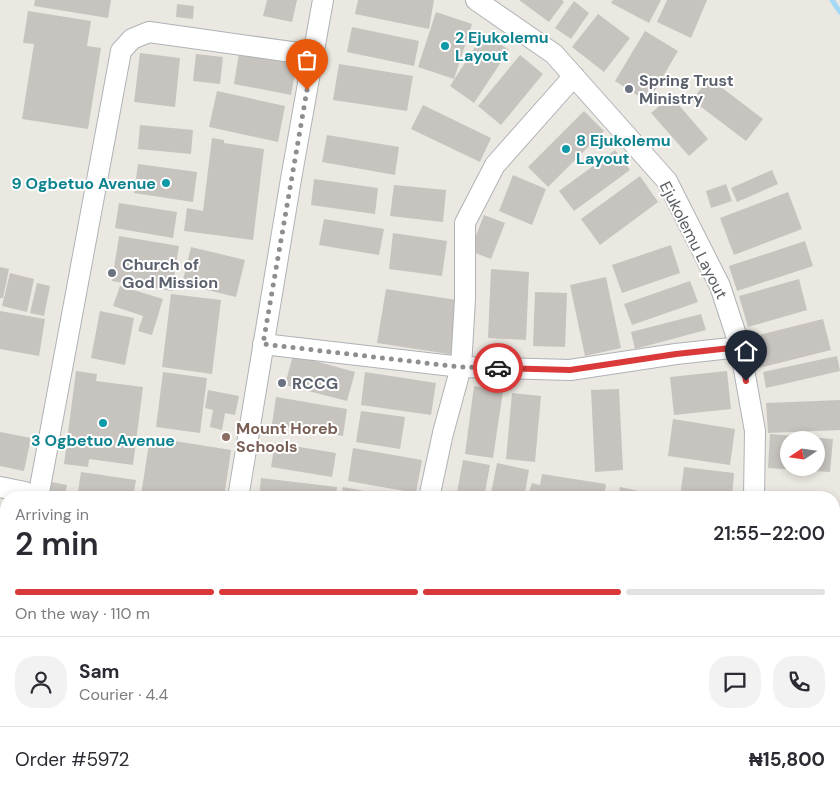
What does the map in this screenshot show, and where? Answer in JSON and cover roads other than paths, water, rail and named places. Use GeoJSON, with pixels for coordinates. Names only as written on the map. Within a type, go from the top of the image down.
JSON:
{"type":"FeatureCollection","features":[{"type":"Feature","properties":{"kind":"street"},"geometry":{"type":"LineString","coordinates":[[239,491],[323,0]]}},
{"type":"Feature","properties":{"kind":"street","name":"Ejukolemu Layout"},"geometry":{"type":"LineString","coordinates":[[476,0],[554,54],[667,181],[720,286],[740,347],[755,431],[754,491]]}},
{"type":"Feature","properties":{"kind":"street"},"geometry":{"type":"LineString","coordinates":[[39,491],[121,51],[132,39],[149,32],[314,55]]}},
{"type":"Feature","properties":{"kind":"street"},"geometry":{"type":"LineString","coordinates":[[431,491],[460,367],[466,299],[465,223],[495,166],[574,76]]}},
{"type":"Feature","properties":{"kind":"street"},"geometry":{"type":"LineString","coordinates":[[263,344],[460,367],[570,370],[676,354],[740,347]]}},
{"type":"Feature","properties":{"kind":"street"},"geometry":{"type":"LineString","coordinates":[[0,487],[20,491]]}},
{"type":"Feature","properties":{"kind":"waterway"},"geometry":{"type":"LineString","coordinates":[[832,0],[840,12]]}},
{"type":"Feature","properties":{"kind":"place","name":"2 Ejukolemu Layout"},"geometry":{"type":"Point","coordinates":[445,46]}},
{"type":"Feature","properties":{"kind":"place","name":"Spring Trust Ministry"},"geometry":{"type":"Point","coordinates":[629,89]}},
{"type":"Feature","properties":{"kind":"place","name":"8 Ejukolemu Layout"},"geometry":{"type":"Point","coordinates":[566,149]}},
{"type":"Feature","properties":{"kind":"place","name":"9 Ogbetuo Avenue"},"geometry":{"type":"Point","coordinates":[166,183]}},
{"type":"Feature","properties":{"kind":"place","name":"Church of God Mission"},"geometry":{"type":"Point","coordinates":[112,273]}},
{"type":"Feature","properties":{"kind":"place","name":"RCCG"},"geometry":{"type":"Point","coordinates":[282,383]}},
{"type":"Feature","properties":{"kind":"place","name":"3 Ogbetuo Avenue"},"geometry":{"type":"Point","coordinates":[103,423]}},
{"type":"Feature","properties":{"kind":"place","name":"Mount Horeb Schools"},"geometry":{"type":"Point","coordinates":[226,437]}}]}
